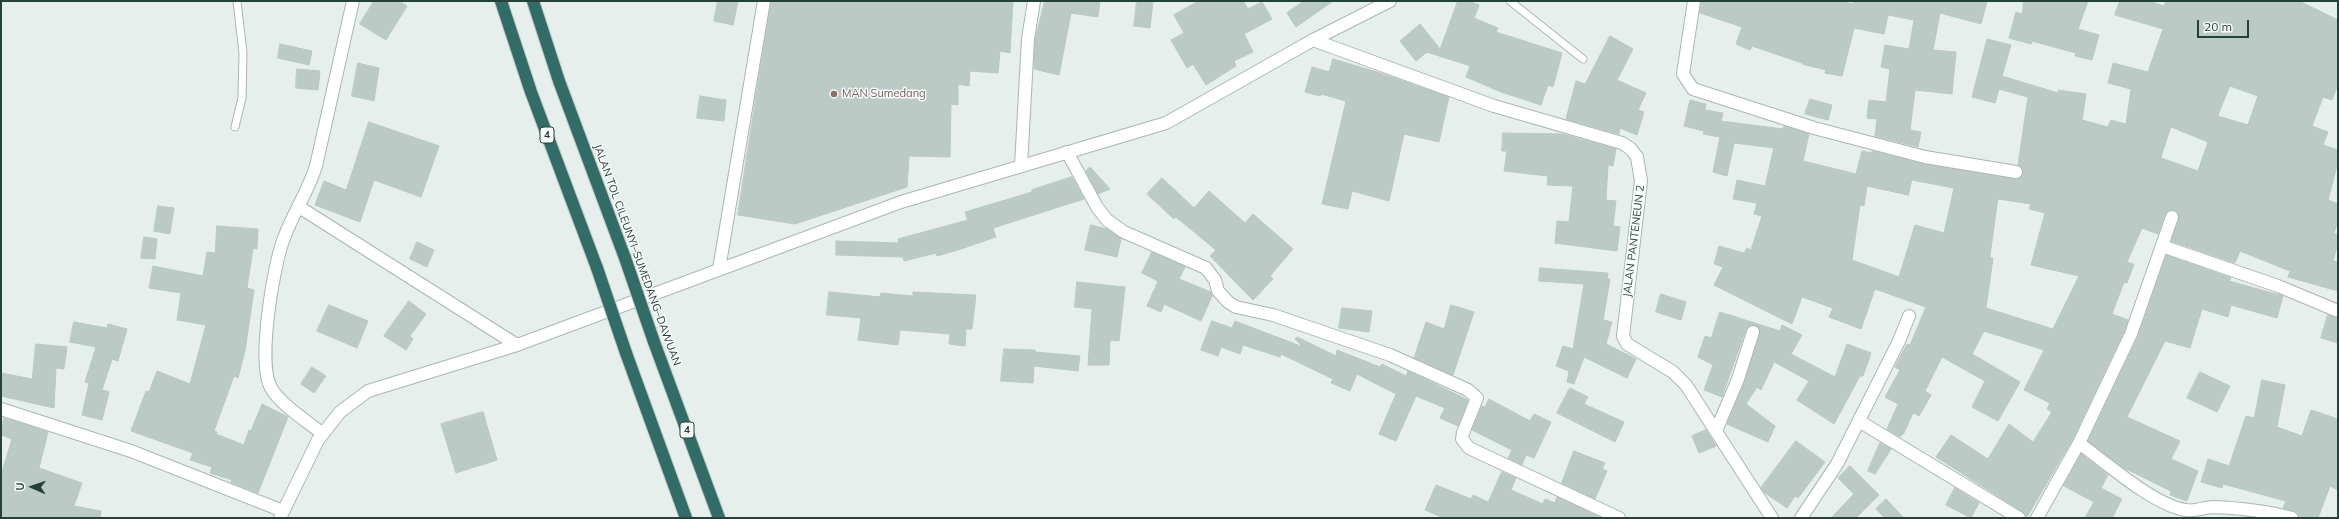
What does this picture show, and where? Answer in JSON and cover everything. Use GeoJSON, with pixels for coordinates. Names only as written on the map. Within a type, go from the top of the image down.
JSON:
{"type":"FeatureCollection","features":[{"type":"Feature","properties":{"kind":"highway","name":"4"},"geometry":{"type":"LineString","coordinates":[[501,1],[531,92],[597,268],[686,518]]}},
{"type":"Feature","properties":{"kind":"highway","name":"JALAN TOL CILEUNYI–SUMEDANG–DAWUAN"},"geometry":{"type":"LineString","coordinates":[[533,1],[559,81],[626,258],[654,342],[719,518]]}},
{"type":"Feature","properties":{"kind":"street"},"geometry":{"type":"LineString","coordinates":[[323,434],[279,398],[271,388],[266,368],[269,308],[280,250],[312,180],[321,149],[353,1]]}},
{"type":"Feature","properties":{"kind":"street"},"geometry":{"type":"LineString","coordinates":[[719,269],[764,1]]}},
{"type":"Feature","properties":{"kind":"street"},"geometry":{"type":"LineString","coordinates":[[1020,166],[1028,39],[1034,1]]}},
{"type":"Feature","properties":{"kind":"street"},"geometry":{"type":"LineString","coordinates":[[1,409],[138,454],[281,514],[323,434],[340,412],[368,391],[517,345],[901,202],[1166,123],[1313,40],[1390,1]]}},
{"type":"Feature","properties":{"kind":"street"},"geometry":{"type":"LineString","coordinates":[[1694,1],[1683,74],[1693,89],[1814,128],[1917,155],[2016,172]]}},
{"type":"Feature","properties":{"kind":"street","name":"JALAN PANTENEUN 2"},"geometry":{"type":"LineString","coordinates":[[1313,40],[1494,106],[1604,137],[1622,143],[1631,149],[1637,157],[1642,181],[1623,336],[1627,344],[1660,363],[1682,380],[1772,518]]}},
{"type":"Feature","properties":{"kind":"street"},"geometry":{"type":"LineString","coordinates":[[1067,152],[1097,207],[1107,220],[1124,232],[1206,268],[1215,280],[1218,291],[1228,302],[1236,307],[1273,315],[1390,355],[1468,390],[1477,398],[1462,439],[1469,448],[1619,518]]}},
{"type":"Feature","properties":{"kind":"street"},"geometry":{"type":"LineString","coordinates":[[299,207],[517,345]]}},
{"type":"Feature","properties":{"kind":"street"},"geometry":{"type":"LineString","coordinates":[[2037,518],[2078,443],[2130,334],[2172,217]]}},
{"type":"Feature","properties":{"kind":"street"},"geometry":{"type":"LineString","coordinates":[[2162,246],[2278,286],[2338,311]]}},
{"type":"Feature","properties":{"kind":"street"},"geometry":{"type":"LineString","coordinates":[[1801,518],[1837,464],[1899,341],[1909,316]]}},
{"type":"Feature","properties":{"kind":"street"},"geometry":{"type":"LineString","coordinates":[[1716,431],[1738,378],[1753,332]]}},
{"type":"Feature","properties":{"kind":"street"},"geometry":{"type":"LineString","coordinates":[[1859,421],[2019,518]]}},
{"type":"Feature","properties":{"kind":"street"},"geometry":{"type":"LineString","coordinates":[[2078,443],[2146,491],[2174,507],[2187,511],[2213,507],[2241,509],[2292,518]]}},
{"type":"Feature","properties":{"kind":"lane"},"geometry":{"type":"LineString","coordinates":[[235,128],[242,98],[243,53],[236,1]]}},
{"type":"Feature","properties":{"kind":"lane"},"geometry":{"type":"LineString","coordinates":[[1510,1],[1583,59]]}},
{"type":"Feature","properties":{"kind":"building"},"geometry":{"type":"Polygon","coordinates":[[[374,1],[399,1],[407,6],[386,40],[360,24],[374,1]]]}},
{"type":"Feature","properties":{"kind":"building"},"geometry":{"type":"Polygon","coordinates":[[[718,1],[738,1],[733,25],[714,21],[718,1]]]}},
{"type":"Feature","properties":{"kind":"building","name":"MAN Sumedang"},"geometry":{"type":"Polygon","coordinates":[[[771,1],[1013,1],[1010,53],[1000,51],[998,73],[970,71],[969,86],[958,84],[958,105],[951,104],[950,157],[909,156],[907,187],[795,224],[738,215],[771,1]]]}},
{"type":"Feature","properties":{"kind":"building"},"geometry":{"type":"Polygon","coordinates":[[[1045,1],[1100,1],[1098,17],[1071,13],[1059,75],[1034,69],[1035,40],[1045,1]]]}},
{"type":"Feature","properties":{"kind":"building"},"geometry":{"type":"Polygon","coordinates":[[[1137,1],[1153,1],[1150,28],[1134,26],[1137,1]]]}},
{"type":"Feature","properties":{"kind":"building"},"geometry":{"type":"Polygon","coordinates":[[[1199,1],[1243,1],[1248,9],[1262,2],[1272,19],[1244,34],[1253,52],[1234,61],[1236,66],[1206,85],[1193,64],[1187,68],[1171,40],[1184,33],[1174,15],[1199,1]]]}},
{"type":"Feature","properties":{"kind":"building"},"geometry":{"type":"Polygon","coordinates":[[[1304,1],[1333,1],[1296,27],[1287,13],[1304,1]]]}},
{"type":"Feature","properties":{"kind":"building"},"geometry":{"type":"Polygon","coordinates":[[[1458,1],[1468,1],[1479,5],[1474,18],[1498,28],[1496,32],[1562,53],[1553,87],[1548,85],[1541,105],[1501,92],[1466,77],[1470,66],[1427,52],[1416,61],[1400,41],[1420,24],[1440,49],[1458,1]]]}},
{"type":"Feature","properties":{"kind":"building"},"geometry":{"type":"Polygon","coordinates":[[[1702,1],[1840,1],[1853,4],[1853,1],[1987,1],[1981,24],[1940,13],[1933,50],[1956,52],[1952,94],[1915,90],[1910,130],[1921,132],[1918,147],[1875,136],[1877,119],[1867,118],[1869,100],[1886,102],[1890,69],[1881,67],[1885,45],[1909,49],[1914,20],[1888,15],[1884,34],[1854,28],[1842,76],[1825,73],[1826,70],[1802,64],[1752,46],[1750,50],[1736,44],[1742,27],[1700,13],[1702,1]]]}},
{"type":"Feature","properties":{"kind":"building"},"geometry":{"type":"Polygon","coordinates":[[[2024,1],[2088,1],[2078,29],[2099,35],[2092,60],[2075,56],[2076,53],[2032,41],[2031,44],[2009,38],[2016,12],[2022,14],[2024,1]]]}},
{"type":"Feature","properties":{"kind":"building"},"geometry":{"type":"Polygon","coordinates":[[[2120,1],[2148,1],[2164,6],[2166,1],[2299,1],[2338,20],[2338,84],[2332,100],[2323,97],[2312,126],[2328,132],[2323,145],[2338,150],[2338,162],[2328,200],[2338,204],[2338,221],[2334,233],[2338,235],[2338,243],[2333,261],[2338,262],[2338,291],[2288,277],[2290,271],[2240,251],[2235,263],[2171,241],[2179,219],[2178,212],[2174,210],[2170,210],[2165,214],[2158,234],[2142,228],[2127,262],[2134,264],[2127,283],[2124,282],[2112,314],[2128,320],[2124,331],[2072,440],[2027,517],[2023,512],[1936,457],[1951,435],[1988,459],[2009,424],[2033,442],[2052,412],[2047,409],[2050,403],[2024,390],[2044,350],[1984,331],[1972,354],[2020,382],[1998,421],[1972,407],[1985,381],[1942,357],[1925,391],[1931,395],[1919,416],[1913,413],[1904,433],[1900,437],[1887,429],[1898,404],[1885,397],[1900,370],[1895,367],[1907,344],[1910,345],[1926,307],[1875,289],[1861,329],[1829,317],[1833,308],[1802,297],[1792,324],[1714,285],[1723,267],[1714,264],[1719,246],[1744,253],[1747,248],[1751,250],[1762,216],[1754,214],[1757,203],[1733,199],[1737,180],[1765,186],[1774,148],[1734,143],[1727,176],[1713,172],[1720,137],[1703,134],[1704,131],[1684,126],[1690,100],[1706,104],[1705,110],[1723,113],[1721,121],[1783,129],[1784,126],[1809,134],[1803,161],[1856,174],[1862,151],[1872,153],[1872,151],[1924,164],[2018,179],[2023,173],[2018,165],[2028,97],[1999,89],[1995,103],[1972,97],[1987,39],[2011,45],[2002,76],[2058,93],[2058,90],[2086,94],[2082,120],[2108,127],[2111,120],[2126,124],[2131,89],[2108,83],[2113,63],[2148,72],[2163,29],[2115,15],[2120,1]],[[2230,86],[2218,116],[2248,125],[2258,96],[2230,86]],[[2171,127],[2161,158],[2198,171],[2208,142],[2171,127]],[[1912,180],[1908,195],[1867,186],[1864,206],[1860,205],[1852,260],[1899,277],[1915,225],[1944,233],[1954,188],[1912,180]],[[1998,199],[1990,258],[1993,258],[1986,308],[2053,329],[2079,276],[2031,265],[2045,213],[2029,209],[2031,204],[1998,199]]]}},
{"type":"Feature","properties":{"kind":"building"},"geometry":{"type":"Polygon","coordinates":[[[1610,36],[1633,49],[1617,80],[1646,93],[1638,110],[1644,112],[1637,135],[1620,128],[1619,134],[1566,119],[1576,81],[1585,84],[1610,36]]]}},
{"type":"Feature","properties":{"kind":"building"},"geometry":{"type":"Polygon","coordinates":[[[280,44],[312,51],[309,65],[278,58],[280,44]]]}},
{"type":"Feature","properties":{"kind":"building"},"geometry":{"type":"Polygon","coordinates":[[[1333,59],[1377,72],[1449,97],[1439,142],[1404,134],[1389,201],[1352,191],[1348,209],[1322,204],[1346,101],[1321,94],[1320,96],[1305,92],[1312,67],[1329,72],[1333,59]]]}},
{"type":"Feature","properties":{"kind":"building"},"geometry":{"type":"Polygon","coordinates":[[[358,63],[379,68],[374,101],[352,96],[358,63]]]}},
{"type":"Feature","properties":{"kind":"building"},"geometry":{"type":"Polygon","coordinates":[[[297,69],[320,71],[318,90],[296,88],[297,69]]]}},
{"type":"Feature","properties":{"kind":"building"},"geometry":{"type":"Polygon","coordinates":[[[700,96],[726,100],[724,121],[697,118],[700,96]]]}},
{"type":"Feature","properties":{"kind":"building"},"geometry":{"type":"Polygon","coordinates":[[[1810,99],[1832,105],[1828,120],[1805,114],[1810,99]]]}},
{"type":"Feature","properties":{"kind":"building"},"geometry":{"type":"Polygon","coordinates":[[[369,122],[439,146],[421,197],[374,180],[360,222],[315,205],[324,181],[346,190],[369,122]]]}},
{"type":"Feature","properties":{"kind":"building"},"geometry":{"type":"Polygon","coordinates":[[[1503,133],[1562,134],[1616,149],[1613,166],[1608,165],[1606,200],[1616,201],[1613,226],[1620,227],[1617,251],[1555,243],[1557,221],[1569,222],[1573,186],[1547,185],[1548,176],[1504,171],[1507,151],[1502,151],[1503,133]]]}},
{"type":"Feature","properties":{"kind":"building"},"geometry":{"type":"Polygon","coordinates":[[[1090,167],[1110,189],[1098,194],[1086,171],[1090,167]]]}},
{"type":"Feature","properties":{"kind":"building"},"geometry":{"type":"Polygon","coordinates":[[[1072,177],[1084,199],[993,228],[996,237],[961,249],[937,256],[936,253],[904,261],[903,257],[836,255],[836,241],[899,243],[898,239],[968,220],[965,212],[1032,192],[1032,190],[1072,177]]]}},
{"type":"Feature","properties":{"kind":"building"},"geometry":{"type":"Polygon","coordinates":[[[1162,178],[1194,208],[1209,191],[1245,223],[1253,214],[1293,249],[1270,276],[1273,279],[1253,300],[1210,256],[1216,250],[1176,217],[1174,219],[1147,194],[1162,178]]]}},
{"type":"Feature","properties":{"kind":"building"},"geometry":{"type":"Polygon","coordinates":[[[158,206],[174,208],[170,234],[154,231],[158,206]]]}},
{"type":"Feature","properties":{"kind":"building"},"geometry":{"type":"Polygon","coordinates":[[[1091,225],[1107,229],[1121,239],[1117,257],[1085,250],[1091,225]]]}},
{"type":"Feature","properties":{"kind":"building"},"geometry":{"type":"Polygon","coordinates":[[[217,226],[258,229],[257,249],[253,248],[247,288],[254,290],[245,351],[238,378],[234,376],[214,431],[217,432],[216,434],[244,445],[249,430],[251,431],[262,404],[288,417],[258,493],[231,482],[232,480],[210,473],[212,467],[190,460],[193,453],[131,431],[146,391],[149,392],[157,371],[190,384],[206,325],[177,320],[181,293],[149,288],[153,266],[203,276],[207,252],[215,253],[217,226]]]}},
{"type":"Feature","properties":{"kind":"building"},"geometry":{"type":"Polygon","coordinates":[[[144,237],[157,239],[155,259],[141,258],[144,237]]]}},
{"type":"Feature","properties":{"kind":"building"},"geometry":{"type":"Polygon","coordinates":[[[417,242],[434,250],[427,267],[410,259],[417,242]]]}},
{"type":"Feature","properties":{"kind":"building"},"geometry":{"type":"Polygon","coordinates":[[[1152,252],[1185,267],[1179,279],[1211,292],[1212,296],[1201,321],[1164,304],[1161,312],[1147,306],[1158,281],[1142,273],[1152,252]]]}},
{"type":"Feature","properties":{"kind":"building"},"geometry":{"type":"Polygon","coordinates":[[[2166,255],[2231,278],[2229,281],[2283,296],[2277,318],[2231,305],[2228,317],[2202,309],[2190,348],[2165,341],[2127,417],[2180,441],[2171,459],[2198,471],[2187,501],[2170,495],[2171,491],[2124,468],[2088,441],[2138,337],[2166,255]]]}},
{"type":"Feature","properties":{"kind":"building"},"geometry":{"type":"Polygon","coordinates":[[[1540,268],[1608,273],[1607,279],[1610,279],[1603,320],[1612,322],[1606,344],[1636,359],[1627,378],[1584,357],[1574,384],[1567,382],[1569,371],[1556,366],[1563,346],[1573,349],[1584,284],[1539,281],[1540,268]]]}},
{"type":"Feature","properties":{"kind":"building"},"geometry":{"type":"Polygon","coordinates":[[[1077,282],[1125,287],[1119,341],[1110,340],[1109,365],[1088,365],[1092,309],[1075,307],[1077,282]]]}},
{"type":"Feature","properties":{"kind":"building"},"geometry":{"type":"Polygon","coordinates":[[[829,292],[880,297],[881,293],[913,296],[913,292],[976,295],[972,329],[966,329],[965,346],[949,344],[950,334],[900,330],[898,345],[858,340],[861,318],[827,315],[829,292]]]}},
{"type":"Feature","properties":{"kind":"building"},"geometry":{"type":"Polygon","coordinates":[[[1661,294],[1686,302],[1681,320],[1656,312],[1661,294]]]}},
{"type":"Feature","properties":{"kind":"building"},"geometry":{"type":"Polygon","coordinates":[[[409,301],[426,314],[410,336],[413,339],[406,350],[384,336],[409,301]]]}},
{"type":"Feature","properties":{"kind":"building"},"geometry":{"type":"Polygon","coordinates":[[[329,305],[368,321],[357,348],[317,331],[329,305]]]}},
{"type":"Feature","properties":{"kind":"building"},"geometry":{"type":"Polygon","coordinates":[[[1451,305],[1474,312],[1453,375],[1414,358],[1426,322],[1444,329],[1451,305]]]}},
{"type":"Feature","properties":{"kind":"building"},"geometry":{"type":"Polygon","coordinates":[[[1342,308],[1372,311],[1369,332],[1339,328],[1342,308]]]}},
{"type":"Feature","properties":{"kind":"building"},"geometry":{"type":"Polygon","coordinates":[[[1720,312],[1780,331],[1782,325],[1802,335],[1791,354],[1835,377],[1847,344],[1871,353],[1863,376],[1860,376],[1834,424],[1797,400],[1809,381],[1774,362],[1761,390],[1757,387],[1746,404],[1775,426],[1768,442],[1727,424],[1745,381],[1760,331],[1755,325],[1751,325],[1746,329],[1722,397],[1704,390],[1713,365],[1698,357],[1705,336],[1711,338],[1720,312]]]}},
{"type":"Feature","properties":{"kind":"building"},"geometry":{"type":"Polygon","coordinates":[[[2328,315],[2338,318],[2338,343],[2321,338],[2328,315]]]}},
{"type":"Feature","properties":{"kind":"building"},"geometry":{"type":"Polygon","coordinates":[[[1212,321],[1232,328],[1235,321],[1303,347],[1295,339],[1297,337],[1336,356],[1337,350],[1380,367],[1382,364],[1406,376],[1408,371],[1468,400],[1458,426],[1440,418],[1445,408],[1416,396],[1396,441],[1379,434],[1396,394],[1357,374],[1350,391],[1331,383],[1333,379],[1281,354],[1280,357],[1243,345],[1240,354],[1221,347],[1218,356],[1201,350],[1212,321]]]}},
{"type":"Feature","properties":{"kind":"building"},"geometry":{"type":"Polygon","coordinates":[[[74,322],[107,328],[108,324],[127,329],[118,361],[112,359],[102,390],[109,392],[102,420],[82,415],[89,383],[85,382],[96,347],[70,342],[74,322]]]}},
{"type":"Feature","properties":{"kind":"building"},"geometry":{"type":"Polygon","coordinates":[[[36,344],[67,347],[64,369],[56,368],[54,408],[1,396],[1,373],[32,379],[36,344]]]}},
{"type":"Feature","properties":{"kind":"building"},"geometry":{"type":"Polygon","coordinates":[[[1004,349],[1035,350],[1035,352],[1080,356],[1078,371],[1034,366],[1033,383],[1001,381],[1004,349]]]}},
{"type":"Feature","properties":{"kind":"building"},"geometry":{"type":"Polygon","coordinates":[[[312,367],[326,376],[314,393],[301,384],[312,367]]]}},
{"type":"Feature","properties":{"kind":"building"},"geometry":{"type":"Polygon","coordinates":[[[2200,372],[2230,386],[2217,412],[2187,398],[2200,372]]]}},
{"type":"Feature","properties":{"kind":"building"},"geometry":{"type":"Polygon","coordinates":[[[2262,380],[2285,385],[2277,427],[2302,436],[2311,410],[2338,419],[2338,490],[2330,486],[2318,518],[2299,518],[2297,512],[2283,508],[2286,501],[2223,484],[2222,488],[2201,482],[2208,459],[2229,466],[2246,416],[2254,418],[2262,380]]]}},
{"type":"Feature","properties":{"kind":"building"},"geometry":{"type":"Polygon","coordinates":[[[1570,388],[1588,397],[1584,404],[1624,422],[1615,442],[1557,413],[1570,388]]]}},
{"type":"Feature","properties":{"kind":"building"},"geometry":{"type":"Polygon","coordinates":[[[1489,399],[1530,421],[1534,414],[1551,422],[1534,458],[1526,455],[1522,465],[1508,458],[1512,450],[1472,430],[1482,406],[1485,407],[1489,399]]]}},
{"type":"Feature","properties":{"kind":"building"},"geometry":{"type":"Polygon","coordinates":[[[483,412],[497,460],[456,473],[441,424],[483,412]]]}},
{"type":"Feature","properties":{"kind":"building"},"geometry":{"type":"Polygon","coordinates":[[[4,418],[48,432],[39,468],[82,483],[74,506],[101,511],[100,518],[1,518],[1,475],[12,439],[1,435],[4,418]]]}},
{"type":"Feature","properties":{"kind":"building"},"geometry":{"type":"Polygon","coordinates":[[[1706,430],[1716,446],[1699,453],[1692,436],[1706,430]]]}},
{"type":"Feature","properties":{"kind":"building"},"geometry":{"type":"Polygon","coordinates":[[[1796,441],[1825,462],[1798,498],[1795,496],[1787,508],[1765,493],[1761,488],[1796,441]]]}},
{"type":"Feature","properties":{"kind":"building"},"geometry":{"type":"Polygon","coordinates":[[[1880,443],[1891,449],[1875,474],[1868,471],[1880,443]]]}},
{"type":"Feature","properties":{"kind":"building"},"geometry":{"type":"Polygon","coordinates":[[[1574,451],[1605,463],[1602,469],[1607,471],[1595,499],[1562,483],[1574,451]]]}},
{"type":"Feature","properties":{"kind":"building"},"geometry":{"type":"Polygon","coordinates":[[[2081,454],[2108,475],[2101,488],[2122,499],[2112,518],[2085,518],[2094,502],[2064,486],[2081,454]]]}},
{"type":"Feature","properties":{"kind":"building"},"geometry":{"type":"Polygon","coordinates":[[[1850,466],[1879,495],[1856,518],[1831,518],[1854,494],[1838,478],[1850,466]]]}},
{"type":"Feature","properties":{"kind":"building"},"geometry":{"type":"Polygon","coordinates":[[[1502,472],[1516,478],[1511,490],[1543,504],[1545,499],[1555,503],[1557,497],[1601,518],[1444,518],[1425,510],[1436,485],[1471,499],[1473,495],[1488,502],[1502,472]]]}},
{"type":"Feature","properties":{"kind":"building"},"geometry":{"type":"Polygon","coordinates":[[[1955,488],[1979,503],[1971,518],[1946,505],[1955,488]]]}},
{"type":"Feature","properties":{"kind":"building"},"geometry":{"type":"Polygon","coordinates":[[[1886,499],[1904,518],[1885,518],[1876,509],[1886,499]]]}},
{"type":"Feature","properties":{"kind":"place","name":"MAN Sumedang"},"geometry":{"type":"Point","coordinates":[834,94]}}]}
